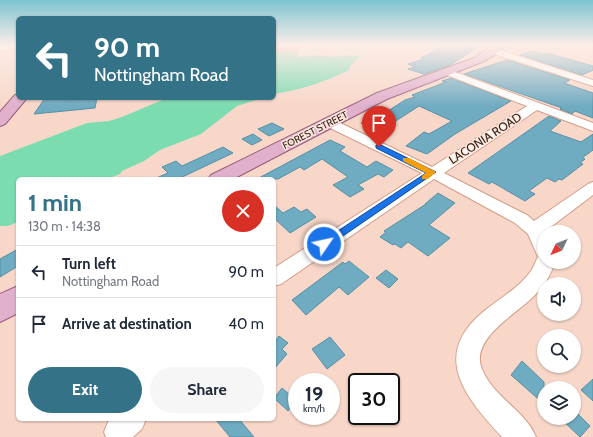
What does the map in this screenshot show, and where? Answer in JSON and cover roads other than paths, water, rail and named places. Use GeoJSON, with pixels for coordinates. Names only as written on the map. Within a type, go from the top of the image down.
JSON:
{"type":"FeatureCollection","features":[{"type":"Feature","properties":{"kind":"main road","name":"FOREST STREET"},"geometry":{"type":"LineString","coordinates":[[222,177],[392,92],[464,65]]}},
{"type":"Feature","properties":{"kind":"main road"},"geometry":{"type":"LineString","coordinates":[[0,121],[18,100]]}},
{"type":"Feature","properties":{"kind":"main road"},"geometry":{"type":"LineString","coordinates":[[0,309],[16,299]]}},
{"type":"Feature","properties":{"kind":"street"},"geometry":{"type":"LineString","coordinates":[[545,65],[593,83]]}},
{"type":"Feature","properties":{"kind":"street"},"geometry":{"type":"LineString","coordinates":[[447,72],[593,127]]}},
{"type":"Feature","properties":{"kind":"street","name":"LACONIA ROAD"},"geometry":{"type":"LineString","coordinates":[[276,277],[432,172],[536,105]]}},
{"type":"Feature","properties":{"kind":"street"},"geometry":{"type":"LineString","coordinates":[[330,123],[503,208],[521,219],[534,230],[537,235]]}},
{"type":"Feature","properties":{"kind":"street"},"geometry":{"type":"LineString","coordinates":[[534,230],[593,187]]}},
{"type":"Feature","properties":{"kind":"street"},"geometry":{"type":"LineString","coordinates":[[522,437],[483,396],[472,376],[466,354],[468,347],[476,334],[535,283],[542,269]]}}]}
